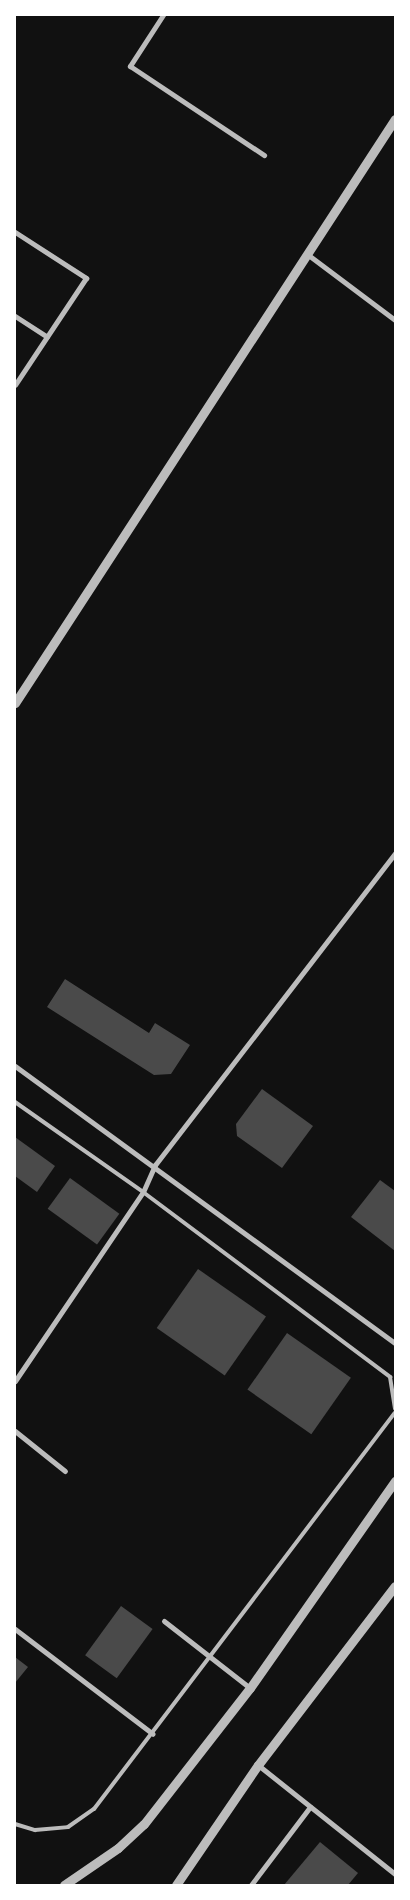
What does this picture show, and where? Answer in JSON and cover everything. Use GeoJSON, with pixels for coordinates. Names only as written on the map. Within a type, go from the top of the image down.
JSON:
{"type":"FeatureCollection","features":[{"type":"Feature","properties":{"kind":"street"},"geometry":{"type":"LineString","coordinates":[[162,15],[130,66],[264,155]]}},
{"type":"Feature","properties":{"kind":"street"},"geometry":{"type":"LineString","coordinates":[[15,703],[395,119]]}},
{"type":"Feature","properties":{"kind":"street"},"geometry":{"type":"LineString","coordinates":[[15,232],[86,278],[15,385]]}},
{"type":"Feature","properties":{"kind":"street"},"geometry":{"type":"LineString","coordinates":[[307,254],[395,320]]}},
{"type":"Feature","properties":{"kind":"street"},"geometry":{"type":"LineString","coordinates":[[15,316],[47,337]]}},
{"type":"Feature","properties":{"kind":"street"},"geometry":{"type":"LineString","coordinates":[[15,1381],[143,1192],[154,1165],[395,853]]}},
{"type":"Feature","properties":{"kind":"street"},"geometry":{"type":"LineString","coordinates":[[15,1066],[154,1165],[395,1343]]}},
{"type":"Feature","properties":{"kind":"street"},"geometry":{"type":"LineString","coordinates":[[15,1431],[66,1471]]}},
{"type":"Feature","properties":{"kind":"street"},"geometry":{"type":"LineString","coordinates":[[64,1885],[118,1848],[144,1824],[250,1688],[395,1482]]}},
{"type":"Feature","properties":{"kind":"street"},"geometry":{"type":"LineString","coordinates":[[176,1885],[258,1765],[395,1586]]}},
{"type":"Feature","properties":{"kind":"street"},"geometry":{"type":"LineString","coordinates":[[164,1621],[250,1688]]}},
{"type":"Feature","properties":{"kind":"street"},"geometry":{"type":"LineString","coordinates":[[15,1629],[153,1734]]}},
{"type":"Feature","properties":{"kind":"street"},"geometry":{"type":"LineString","coordinates":[[258,1765],[395,1874]]}},
{"type":"Feature","properties":{"kind":"street"},"geometry":{"type":"LineString","coordinates":[[251,1885],[310,1807]]}},
{"type":"Feature","properties":{"kind":"lane"},"geometry":{"type":"LineString","coordinates":[[15,1102],[143,1192],[390,1377],[395,1409]]}},
{"type":"Feature","properties":{"kind":"lane"},"geometry":{"type":"LineString","coordinates":[[15,1824],[35,1830],[68,1827],[94,1809],[212,1658],[395,1413]]}},
{"type":"Feature","properties":{"kind":"building"},"geometry":{"type":"Polygon","coordinates":[[[65,979],[149,1033],[155,1023],[190,1045],[171,1074],[154,1075],[47,1007],[65,979]]]}},
{"type":"Feature","properties":{"kind":"building"},"geometry":{"type":"Polygon","coordinates":[[[262,1089],[313,1126],[282,1168],[237,1136],[236,1124],[262,1089]]]}},
{"type":"Feature","properties":{"kind":"building"},"geometry":{"type":"Polygon","coordinates":[[[15,1137],[55,1166],[37,1192],[15,1176],[15,1137]]]}},
{"type":"Feature","properties":{"kind":"building"},"geometry":{"type":"Polygon","coordinates":[[[70,1178],[119,1214],[97,1245],[48,1209],[70,1178]]]}},
{"type":"Feature","properties":{"kind":"building"},"geometry":{"type":"Polygon","coordinates":[[[380,1180],[395,1191],[395,1251],[351,1217],[380,1180]]]}},
{"type":"Feature","properties":{"kind":"building"},"geometry":{"type":"Polygon","coordinates":[[[198,1269],[266,1317],[225,1376],[157,1328],[198,1269]]]}},
{"type":"Feature","properties":{"kind":"building"},"geometry":{"type":"Polygon","coordinates":[[[287,1333],[351,1378],[311,1434],[247,1390],[287,1333]]]}},
{"type":"Feature","properties":{"kind":"building"},"geometry":{"type":"Polygon","coordinates":[[[121,1606],[153,1629],[117,1678],[85,1655],[121,1606]]]}},
{"type":"Feature","properties":{"kind":"building"},"geometry":{"type":"Polygon","coordinates":[[[15,1657],[28,1667],[15,1683],[15,1657]]]}},
{"type":"Feature","properties":{"kind":"building"},"geometry":{"type":"Polygon","coordinates":[[[320,1842],[358,1873],[348,1885],[284,1885],[320,1842]]]}}]}
